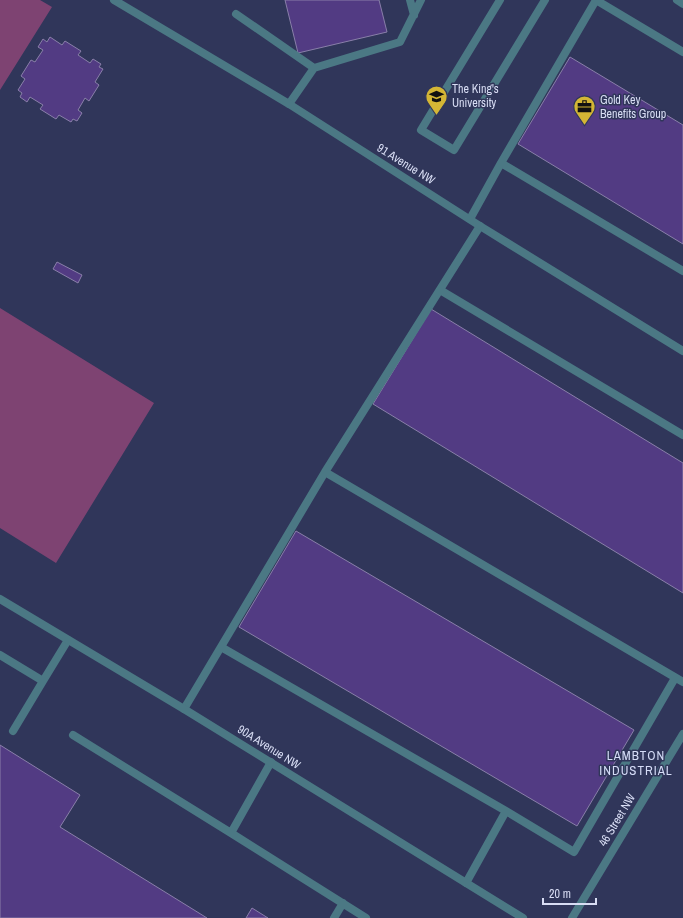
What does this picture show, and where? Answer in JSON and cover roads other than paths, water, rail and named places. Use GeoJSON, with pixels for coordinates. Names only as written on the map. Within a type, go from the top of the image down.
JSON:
{"type":"FeatureCollection","features":[{"type":"Feature","properties":{"kind":"street","name":"91 Avenue NW"},"geometry":{"type":"LineString","coordinates":[[114,0],[289,104],[480,226],[683,351]]}},
{"type":"Feature","properties":{"kind":"street"},"geometry":{"type":"LineString","coordinates":[[410,0],[414,15]]}},
{"type":"Feature","properties":{"kind":"street"},"geometry":{"type":"LineString","coordinates":[[289,104],[314,68],[400,42],[421,0]]}},
{"type":"Feature","properties":{"kind":"street"},"geometry":{"type":"LineString","coordinates":[[500,0],[422,130],[454,150],[544,0]]}},
{"type":"Feature","properties":{"kind":"street"},"geometry":{"type":"LineString","coordinates":[[470,219],[596,0],[683,52]]}},
{"type":"Feature","properties":{"kind":"street"},"geometry":{"type":"LineString","coordinates":[[677,0],[683,4]]}},
{"type":"Feature","properties":{"kind":"street"},"geometry":{"type":"LineString","coordinates":[[236,14],[314,68]]}},
{"type":"Feature","properties":{"kind":"street"},"geometry":{"type":"LineString","coordinates":[[501,163],[683,271]]}},
{"type":"Feature","properties":{"kind":"street"},"geometry":{"type":"LineString","coordinates":[[184,708],[325,472],[480,226]]}},
{"type":"Feature","properties":{"kind":"street"},"geometry":{"type":"LineString","coordinates":[[440,290],[683,435]]}},
{"type":"Feature","properties":{"kind":"street"},"geometry":{"type":"LineString","coordinates":[[325,472],[683,682]]}},
{"type":"Feature","properties":{"kind":"street","name":"90A Avenue NW"},"geometry":{"type":"LineString","coordinates":[[0,599],[184,708],[523,918]]}},
{"type":"Feature","properties":{"kind":"street"},"geometry":{"type":"LineString","coordinates":[[13,731],[68,640]]}},
{"type":"Feature","properties":{"kind":"street"},"geometry":{"type":"LineString","coordinates":[[221,647],[506,811],[574,852],[675,678]]}},
{"type":"Feature","properties":{"kind":"street"},"geometry":{"type":"LineString","coordinates":[[0,655],[43,681]]}},
{"type":"Feature","properties":{"kind":"street"},"geometry":{"type":"LineString","coordinates":[[73,734],[366,918]]}},
{"type":"Feature","properties":{"kind":"street","name":"46 Street NW"},"geometry":{"type":"LineString","coordinates":[[572,918],[683,734]]}},
{"type":"Feature","properties":{"kind":"street"},"geometry":{"type":"LineString","coordinates":[[231,834],[271,762]]}},
{"type":"Feature","properties":{"kind":"street"},"geometry":{"type":"LineString","coordinates":[[466,883],[506,811]]}},
{"type":"Feature","properties":{"kind":"street"},"geometry":{"type":"LineString","coordinates":[[334,918],[342,903]]}},
{"type":"Feature","properties":{"kind":"place","name":"The King's University"},"geometry":{"type":"Point","coordinates":[436,116]}},
{"type":"Feature","properties":{"kind":"place","name":"Gold Key Benefits Group"},"geometry":{"type":"Point","coordinates":[585,126]}},
{"type":"Feature","properties":{"kind":"district","name":"LAMBTON INDUSTRIAL"},"geometry":{"type":"Point","coordinates":[636,762]}}]}
